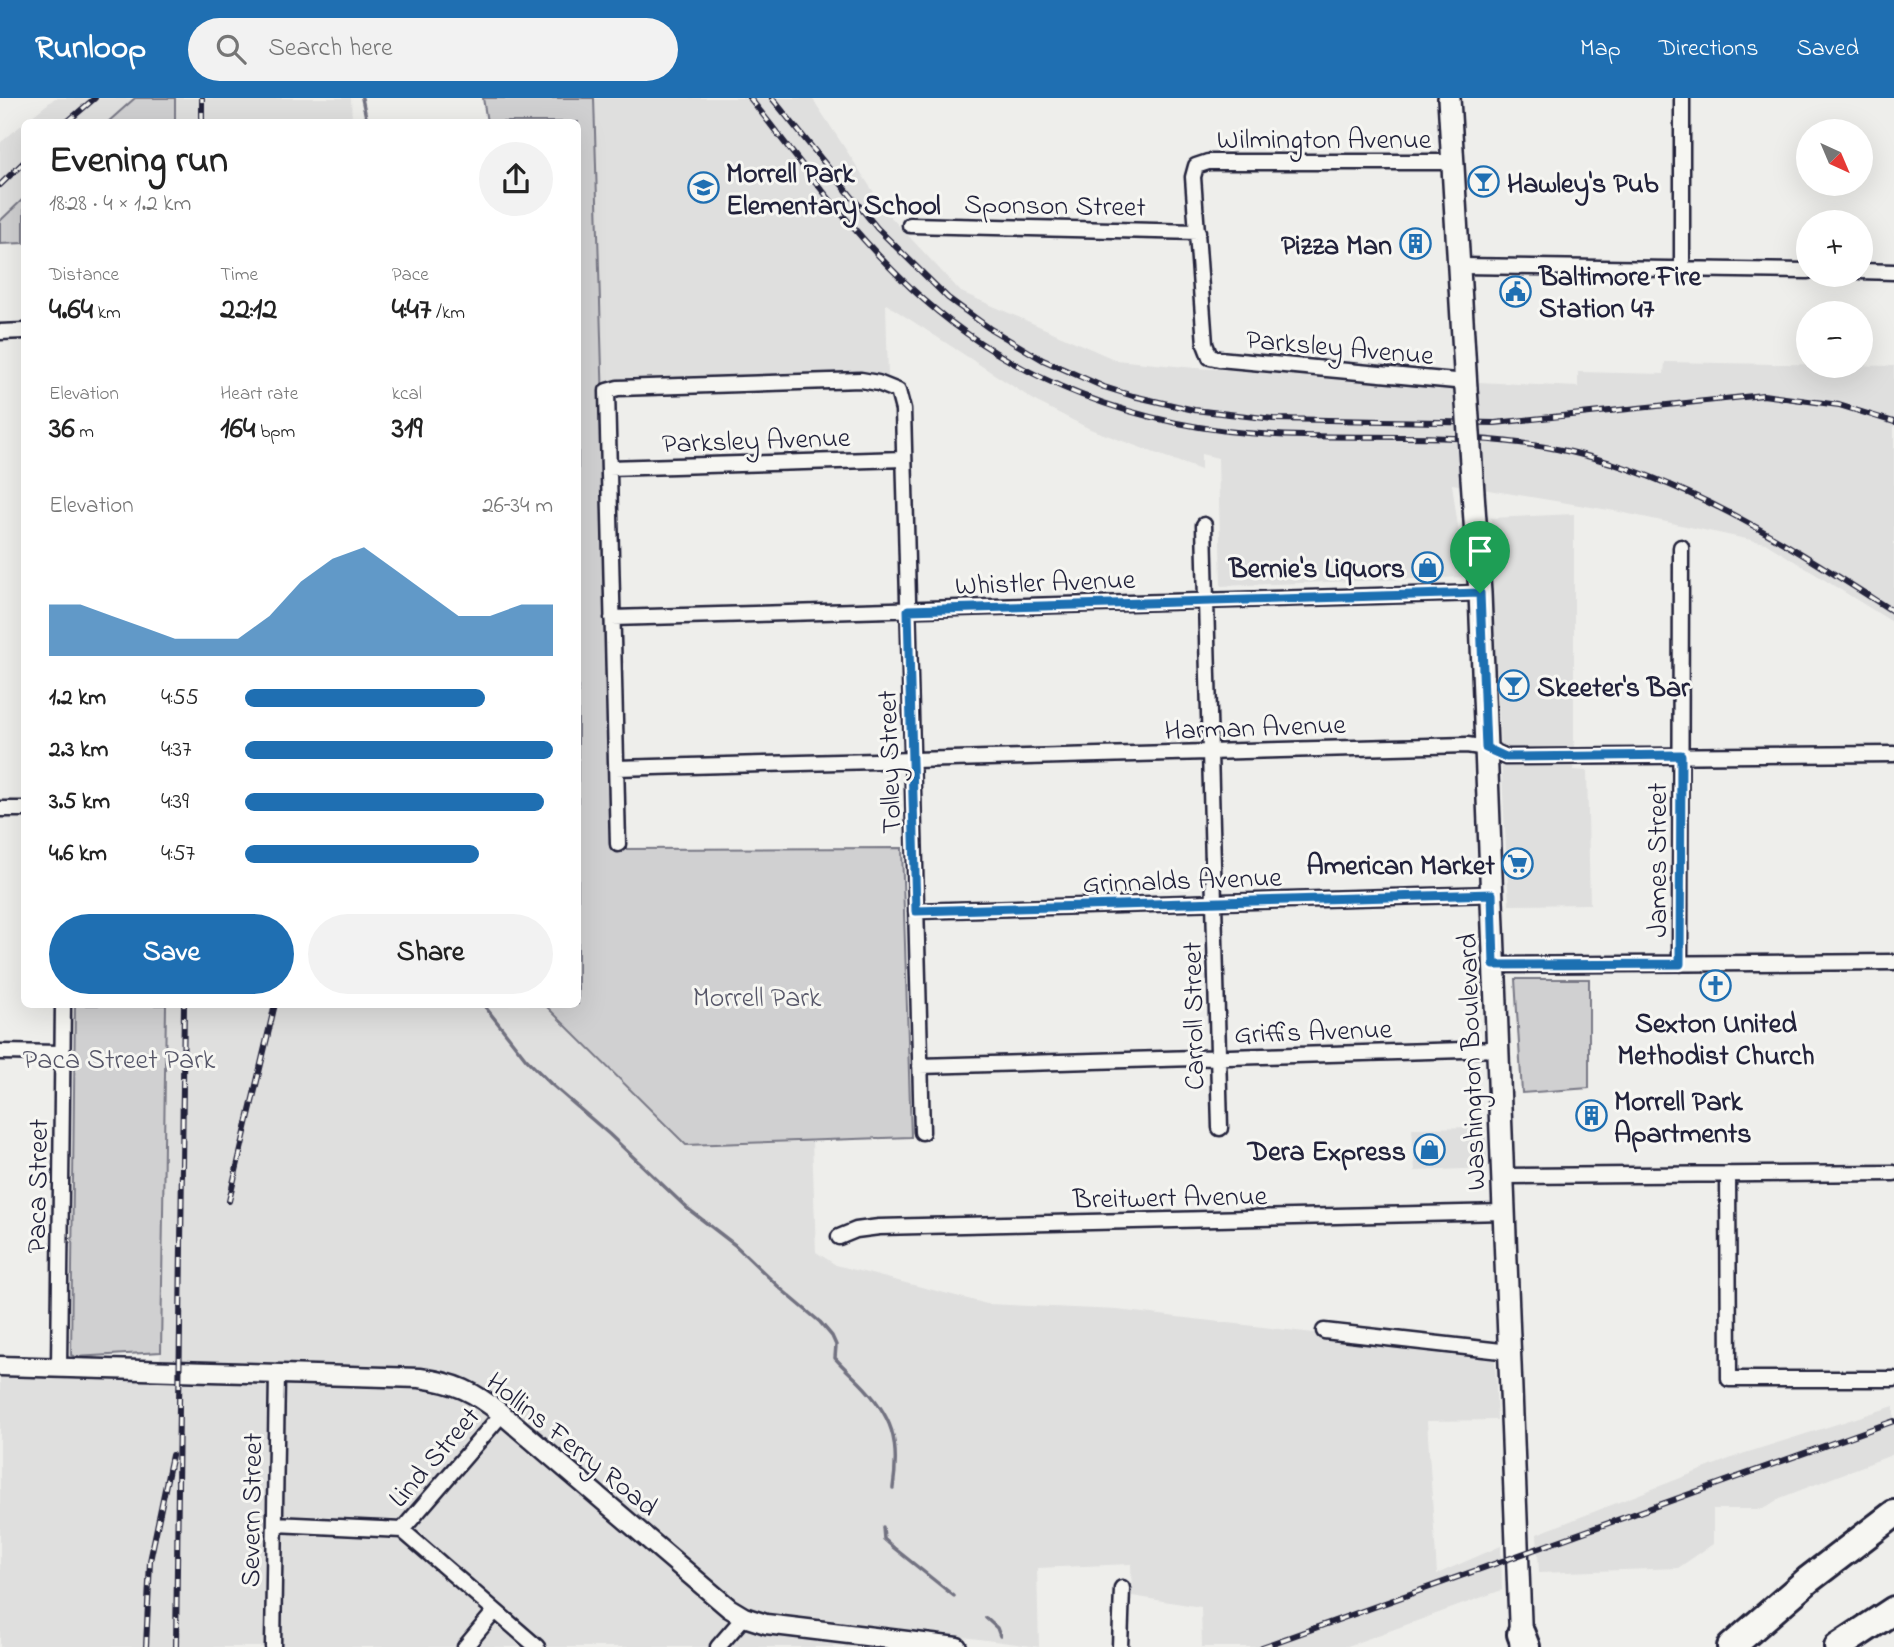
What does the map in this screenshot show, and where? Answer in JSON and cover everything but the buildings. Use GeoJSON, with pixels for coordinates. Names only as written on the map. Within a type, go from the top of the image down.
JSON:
{"type":"FeatureCollection","features":[{"type":"Feature","properties":{"kind":"highway"},"geometry":{"type":"LineString","coordinates":[[1737,1642],[1808,1580],[1894,1514]]}},
{"type":"Feature","properties":{"kind":"highway"},"geometry":{"type":"LineString","coordinates":[[1838,1647],[1894,1610]]}},
{"type":"Feature","properties":{"kind":"main road","name":"Washington Boulevard"},"geometry":{"type":"LineString","coordinates":[[1449,98],[1480,593],[1523,1643]]}},
{"type":"Feature","properties":{"kind":"street"},"geometry":{"type":"LineString","coordinates":[[1682,98],[1682,269]]}},
{"type":"Feature","properties":{"kind":"street","name":"Wilmington Avenue"},"geometry":{"type":"LineString","coordinates":[[1198,232],[1193,177],[1196,166],[1208,162],[1453,162]]}},
{"type":"Feature","properties":{"kind":"street","name":"Sponson Street"},"geometry":{"type":"LineString","coordinates":[[910,225],[1198,232]]}},
{"type":"Feature","properties":{"kind":"street","name":"Parksley Avenue"},"geometry":{"type":"LineString","coordinates":[[1198,232],[1205,344],[1210,357],[1466,385]]}},
{"type":"Feature","properties":{"kind":"street"},"geometry":{"type":"LineString","coordinates":[[1460,266],[1796,271]]}},
{"type":"Feature","properties":{"kind":"street"},"geometry":{"type":"LineString","coordinates":[[1873,271],[1894,272]]}},
{"type":"Feature","properties":{"kind":"street"},"geometry":{"type":"LineString","coordinates":[[0,332],[21,331]]}},
{"type":"Feature","properties":{"kind":"street","name":"Tolley Street"},"geometry":{"type":"LineString","coordinates":[[608,468],[607,391],[618,388],[861,380],[898,391],[903,410],[922,1132]]}},
{"type":"Feature","properties":{"kind":"street","name":"Parksley Avenue"},"geometry":{"type":"LineString","coordinates":[[608,468],[904,459]]}},
{"type":"Feature","properties":{"kind":"street"},"geometry":{"type":"LineString","coordinates":[[608,468],[618,844]]}},
{"type":"Feature","properties":{"kind":"street","name":"Carroll Street"},"geometry":{"type":"LineString","coordinates":[[1204,525],[1220,1128]]}},
{"type":"Feature","properties":{"kind":"street","name":"James Street"},"geometry":{"type":"LineString","coordinates":[[1680,964],[1681,547]]}},
{"type":"Feature","properties":{"kind":"street","name":"Whistler Avenue"},"geometry":{"type":"LineString","coordinates":[[612,618],[1480,593]]}},
{"type":"Feature","properties":{"kind":"street","name":"Harman Avenue"},"geometry":{"type":"LineString","coordinates":[[616,768],[1467,745],[1486,748],[1506,757],[1894,754]]}},
{"type":"Feature","properties":{"kind":"street"},"geometry":{"type":"LineString","coordinates":[[0,809],[21,809]]}},
{"type":"Feature","properties":{"kind":"street","name":"Grinnalds Avenue"},"geometry":{"type":"LineString","coordinates":[[916,911],[1492,894]]}},
{"type":"Feature","properties":{"kind":"street"},"geometry":{"type":"LineString","coordinates":[[1494,965],[1894,962]]}},
{"type":"Feature","properties":{"kind":"street","name":"Paca Street"},"geometry":{"type":"LineString","coordinates":[[59,1368],[63,1008]]}},
{"type":"Feature","properties":{"kind":"street","name":"Griffis Avenue"},"geometry":{"type":"LineString","coordinates":[[920,1066],[1498,1049]]}},
{"type":"Feature","properties":{"kind":"street"},"geometry":{"type":"LineString","coordinates":[[0,1052],[62,1053]]}},
{"type":"Feature","properties":{"kind":"street"},"geometry":{"type":"LineString","coordinates":[[1503,1176],[1894,1173]]}},
{"type":"Feature","properties":{"kind":"street"},"geometry":{"type":"LineString","coordinates":[[1728,1174],[1729,1378],[1894,1379]]}},
{"type":"Feature","properties":{"kind":"street","name":"Breitwert Avenue"},"geometry":{"type":"LineString","coordinates":[[839,1237],[856,1230],[879,1227],[1504,1212]]}},
{"type":"Feature","properties":{"kind":"street"},"geometry":{"type":"LineString","coordinates":[[1324,1331],[1510,1352]]}},
{"type":"Feature","properties":{"kind":"street","name":"Hollins Ferry Road"},"geometry":{"type":"LineString","coordinates":[[0,1366],[420,1378],[442,1381],[476,1394],[502,1414],[729,1608],[744,1617],[766,1624],[913,1644],[957,1647]]}},
{"type":"Feature","properties":{"kind":"street","name":"Severn Street"},"geometry":{"type":"LineString","coordinates":[[272,1647],[277,1374]]}},
{"type":"Feature","properties":{"kind":"street","name":"Lind Street"},"geometry":{"type":"LineString","coordinates":[[402,1530],[502,1414]]}},
{"type":"Feature","properties":{"kind":"street"},"geometry":{"type":"LineString","coordinates":[[275,1524],[402,1530],[537,1647]]}},
{"type":"Feature","properties":{"kind":"street"},"geometry":{"type":"LineString","coordinates":[[1120,1647],[1122,1588]]}},
{"type":"Feature","properties":{"kind":"street"},"geometry":{"type":"LineString","coordinates":[[465,1647],[495,1611]]}},
{"type":"Feature","properties":{"kind":"street"},"geometry":{"type":"LineString","coordinates":[[718,1647],[744,1617]]}},
{"type":"Feature","properties":{"kind":"shaded area"},"geometry":{"type":"Polygon","coordinates":[[[55,98],[135,98],[111,119],[29,119],[55,98]]]}},
{"type":"Feature","properties":{"kind":"shaded area"},"geometry":{"type":"Polygon","coordinates":[[[175,98],[351,98],[352,119],[175,119],[175,98]]]}},
{"type":"Feature","properties":{"kind":"shaded area"},"geometry":{"type":"Polygon","coordinates":[[[594,98],[812,98],[888,214],[961,292],[1116,360],[1195,368],[1578,387],[1578,372],[1664,374],[1665,362],[1796,364],[1796,378],[1873,378],[1873,366],[1894,366],[1894,623],[1765,543],[1615,511],[1452,484],[1465,577],[1221,586],[1218,458],[1201,454],[1201,470],[1090,429],[1037,402],[886,304],[888,376],[602,381],[594,98]]]}},
{"type":"Feature","properties":{"kind":"shaded area"},"geometry":{"type":"Polygon","coordinates":[[[21,126],[21,201],[0,221],[0,143],[21,126]]]}},
{"type":"Feature","properties":{"kind":"shaded area"},"geometry":{"type":"Polygon","coordinates":[[[1574,514],[1574,770],[1587,771],[1590,904],[1509,905],[1493,608],[1491,518],[1574,514]]]}},
{"type":"Feature","properties":{"kind":"shaded area"},"geometry":{"type":"Polygon","coordinates":[[[166,1008],[548,1008],[686,1144],[812,1141],[816,1252],[836,1265],[987,1304],[1117,1310],[1495,1354],[1497,1420],[1427,1421],[1437,1574],[1501,1546],[1502,1590],[1345,1647],[1202,1647],[1201,1607],[1132,1596],[1131,1564],[1037,1568],[1039,1647],[948,1635],[945,1647],[0,1647],[0,1377],[156,1380],[161,1352],[166,1008]]]}},
{"type":"Feature","properties":{"kind":"shaded area"},"geometry":{"type":"Polygon","coordinates":[[[1485,1127],[1488,1168],[1415,1171],[1412,1128],[1485,1127]]]}},
{"type":"Feature","properties":{"kind":"shaded area"},"geometry":{"type":"Polygon","coordinates":[[[1894,1406],[1894,1454],[1780,1498],[1763,1509],[1713,1509],[1713,1544],[1678,1568],[1539,1573],[1537,1534],[1742,1454],[1894,1406]]]}},
{"type":"Feature","properties":{"kind":"green space"},"geometry":{"type":"Polygon","coordinates":[[[135,98],[175,98],[175,119],[111,119],[135,98]]]}},
{"type":"Feature","properties":{"kind":"green space","name":"Morrell Park"},"geometry":{"type":"Polygon","coordinates":[[[483,98],[594,98],[616,849],[902,848],[911,1137],[686,1145],[548,1008],[581,1008],[581,119],[486,119],[483,98]]]}},
{"type":"Feature","properties":{"kind":"green space"},"geometry":{"type":"Polygon","coordinates":[[[21,201],[21,243],[0,244],[0,221],[21,201]]]}},
{"type":"Feature","properties":{"kind":"green space"},"geometry":{"type":"Polygon","coordinates":[[[1515,979],[1589,979],[1589,1088],[1522,1093],[1515,979]]]}},
{"type":"Feature","properties":{"kind":"green space","name":"Paca Street Park"},"geometry":{"type":"Polygon","coordinates":[[[75,1008],[166,1008],[161,1352],[75,1357],[71,1355],[75,1008]]]}},
{"type":"Feature","properties":{"kind":"waterway"},"geometry":{"type":"LineString","coordinates":[[362,98],[366,119]]}},
{"type":"Feature","properties":{"kind":"waterway"},"geometry":{"type":"LineString","coordinates":[[486,1008],[526,1059],[551,1084],[609,1134],[687,1208],[735,1245],[832,1336],[836,1345],[835,1358],[871,1394],[887,1418],[894,1443],[893,1488]]}},
{"type":"Feature","properties":{"kind":"waterway"},"geometry":{"type":"LineString","coordinates":[[883,1527],[884,1539],[954,1596]]}},
{"type":"Feature","properties":{"kind":"waterway"},"geometry":{"type":"LineString","coordinates":[[986,1618],[997,1628],[1000,1636]]}},
{"type":"Feature","properties":{"kind":"railway"},"geometry":{"type":"LineString","coordinates":[[70,119],[95,98]]}},
{"type":"Feature","properties":{"kind":"railway"},"geometry":{"type":"LineString","coordinates":[[202,98],[202,119]]}},
{"type":"Feature","properties":{"kind":"railway"},"geometry":{"type":"LineString","coordinates":[[750,98],[847,220],[911,288],[950,321],[991,350],[1035,374],[1128,411],[1176,423],[1226,431],[1276,435],[1498,441],[1571,452],[1616,464],[1658,480],[1739,518],[1894,612]]}},
{"type":"Feature","properties":{"kind":"railway"},"geometry":{"type":"LineString","coordinates":[[772,98],[877,228],[948,298],[989,328],[1043,360],[1104,387],[1133,396],[1194,410],[1273,419],[1495,423],[1763,395],[1839,405],[1894,422]]}},
{"type":"Feature","properties":{"kind":"railway"},"geometry":{"type":"LineString","coordinates":[[0,185],[21,165]]}},
{"type":"Feature","properties":{"kind":"railway"},"geometry":{"type":"LineString","coordinates":[[176,1647],[184,1008]]}},
{"type":"Feature","properties":{"kind":"railway"},"geometry":{"type":"LineString","coordinates":[[229,1201],[274,1008]]}},
{"type":"Feature","properties":{"kind":"railway"},"geometry":{"type":"LineString","coordinates":[[1262,1647],[1894,1421]]}},
{"type":"Feature","properties":{"kind":"railway"},"geometry":{"type":"LineString","coordinates":[[146,1647],[150,1561],[172,1455]]}},
{"type":"Feature","properties":{"kind":"place","name":"Hawley's Pub"},"geometry":{"type":"Point","coordinates":[1484,182]}},
{"type":"Feature","properties":{"kind":"place","name":"Morrell Park Elementary School"},"geometry":{"type":"Point","coordinates":[703,188]}},
{"type":"Feature","properties":{"kind":"place","name":"Pizza Man"},"geometry":{"type":"Point","coordinates":[1415,244]}},
{"type":"Feature","properties":{"kind":"place","name":"Baltimore Fire Station 47"},"geometry":{"type":"Point","coordinates":[1516,291]}},
{"type":"Feature","properties":{"kind":"place","name":"Bernie's Liquors"},"geometry":{"type":"Point","coordinates":[1428,567]}},
{"type":"Feature","properties":{"kind":"place","name":"Skeeter's Bar"},"geometry":{"type":"Point","coordinates":[1514,686]}},
{"type":"Feature","properties":{"kind":"place","name":"American Market"},"geometry":{"type":"Point","coordinates":[1518,864]}},
{"type":"Feature","properties":{"kind":"place","name":"Sexton United Methodist Church"},"geometry":{"type":"Point","coordinates":[1716,985]}},
{"type":"Feature","properties":{"kind":"place","name":"Morrell Park Apartments"},"geometry":{"type":"Point","coordinates":[1591,1116]}},
{"type":"Feature","properties":{"kind":"place","name":"Dera Express"},"geometry":{"type":"Point","coordinates":[1429,1150]}},
{"type":"Feature","properties":{"kind":"route"},"geometry":{"type":"LineString","coordinates":[[1480,593],[1486,748],[1506,757],[1681,755],[1680,964],[1494,965],[1492,894],[916,911],[908,610],[1480,593]]}}]}
